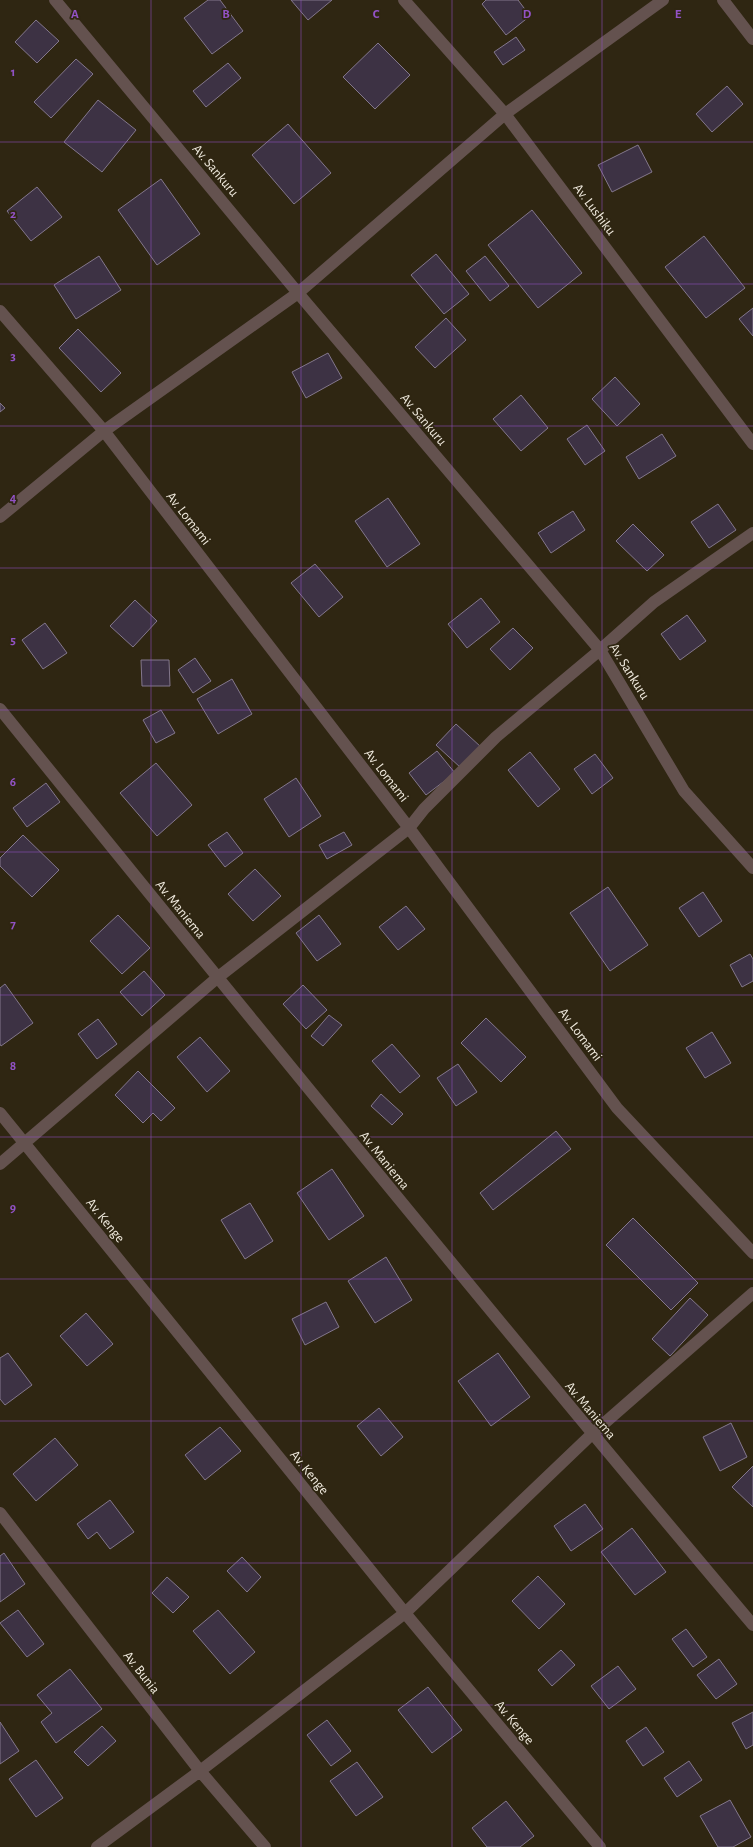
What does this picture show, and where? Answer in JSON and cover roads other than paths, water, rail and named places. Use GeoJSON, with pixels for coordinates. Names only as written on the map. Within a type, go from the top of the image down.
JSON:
{"type":"FeatureCollection","features":[{"type":"Feature","properties":{"kind":"street","name":"Av. Sankuru"},"geometry":{"type":"LineString","coordinates":[[55,0],[298,293],[600,650],[684,791],[753,868]]}},
{"type":"Feature","properties":{"kind":"street","name":"Av. Lushiku"},"geometry":{"type":"LineString","coordinates":[[404,0],[505,114],[753,444]]}},
{"type":"Feature","properties":{"kind":"street"},"geometry":{"type":"LineString","coordinates":[[0,516],[104,431],[298,293],[505,114],[663,0]]}},
{"type":"Feature","properties":{"kind":"street"},"geometry":{"type":"LineString","coordinates":[[723,0],[753,39]]}},
{"type":"Feature","properties":{"kind":"street","name":"Av. Lomami"},"geometry":{"type":"LineString","coordinates":[[0,311],[104,431],[409,828],[617,1108],[753,1253]]}},
{"type":"Feature","properties":{"kind":"street"},"geometry":{"type":"LineString","coordinates":[[0,1164],[217,978],[409,828],[424,809],[496,737],[600,650],[654,602],[753,533]]}},
{"type":"Feature","properties":{"kind":"street","name":"Av. Maniema"},"geometry":{"type":"LineString","coordinates":[[0,709],[217,978],[592,1434],[753,1625]]}},
{"type":"Feature","properties":{"kind":"street","name":"Av. Kenge"},"geometry":{"type":"LineString","coordinates":[[0,1113],[405,1613],[600,1847]]}},
{"type":"Feature","properties":{"kind":"street"},"geometry":{"type":"LineString","coordinates":[[97,1847],[200,1771],[405,1613],[592,1434],[753,1293]]}},
{"type":"Feature","properties":{"kind":"street","name":"Av. Bunia"},"geometry":{"type":"LineString","coordinates":[[0,1513],[200,1771],[265,1847]]}}]}
